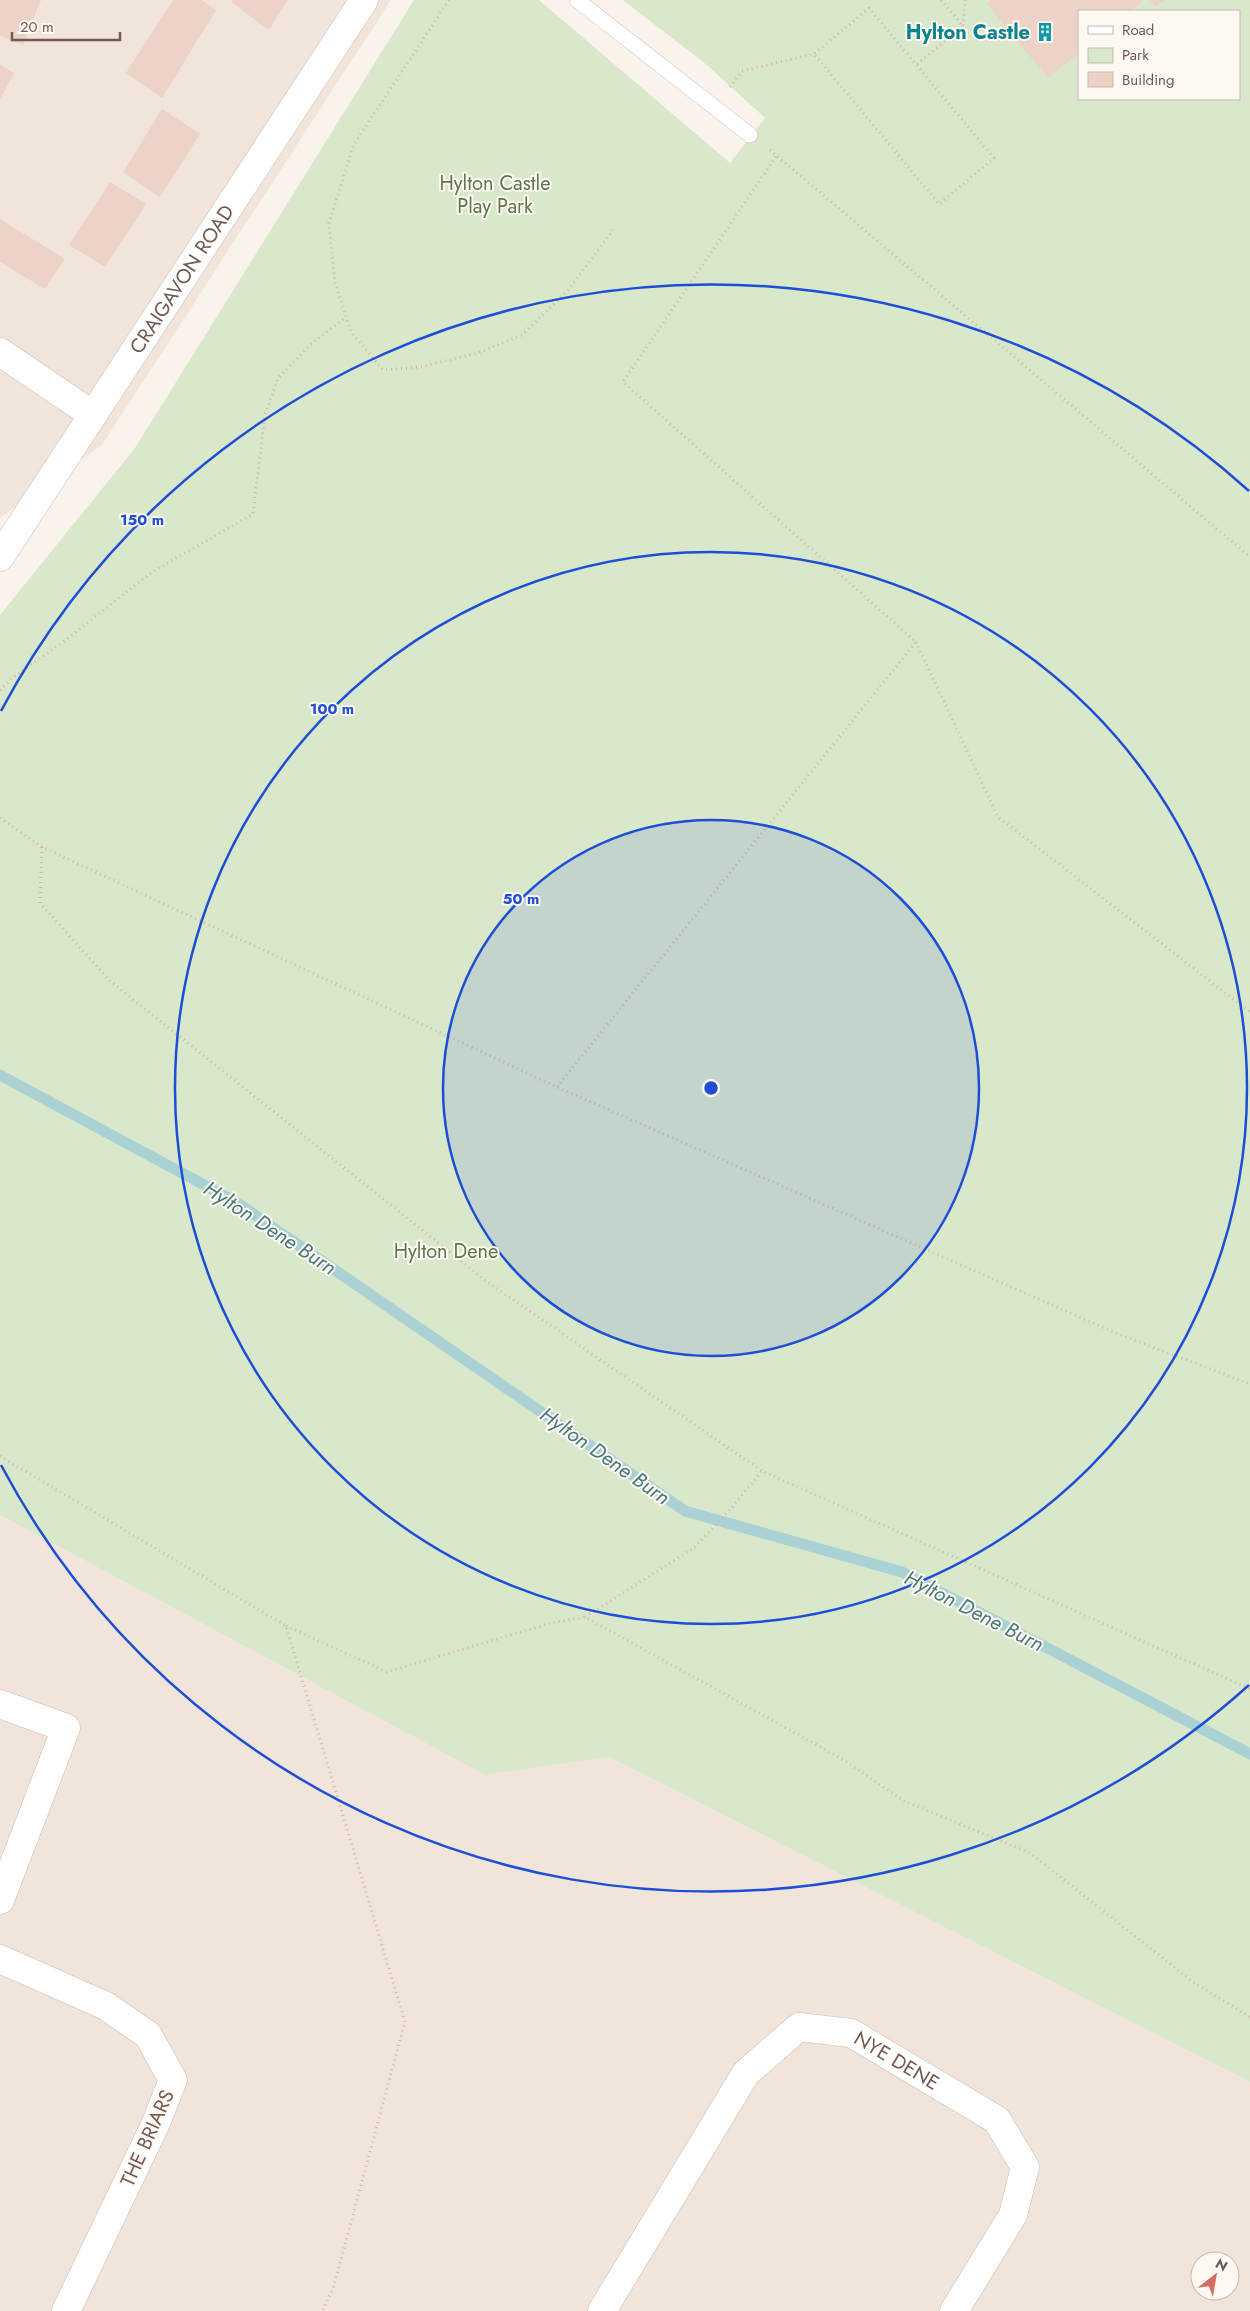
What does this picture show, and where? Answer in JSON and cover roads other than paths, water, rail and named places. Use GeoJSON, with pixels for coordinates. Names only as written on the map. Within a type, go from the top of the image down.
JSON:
{"type":"FeatureCollection","features":[{"type":"Feature","properties":{"kind":"street","name":"CRAIGAVON ROAD"},"geometry":{"type":"LineString","coordinates":[[0,557],[364,0]]}},
{"type":"Feature","properties":{"kind":"street"},"geometry":{"type":"LineString","coordinates":[[0,352],[93,415]]}},
{"type":"Feature","properties":{"kind":"street"},"geometry":{"type":"LineString","coordinates":[[0,1704],[66,1728],[0,1900]]}},
{"type":"Feature","properties":{"kind":"street","name":"THE BRIARS"},"geometry":{"type":"LineString","coordinates":[[0,1960],[106,2006],[148,2035],[173,2080],[155,2125],[66,2311]]}},
{"type":"Feature","properties":{"kind":"street","name":"NYE DENE"},"geometry":{"type":"LineString","coordinates":[[602,2311],[746,2072],[799,2027],[851,2033],[997,2120],[1025,2167],[1013,2215],[954,2311]]}},
{"type":"Feature","properties":{"kind":"lane"},"geometry":{"type":"LineString","coordinates":[[577,0],[750,135]]}},
{"type":"Feature","properties":{"kind":"waterway","name":"Hylton Dene Burn"},"geometry":{"type":"LineString","coordinates":[[0,1075],[236,1202],[685,1511],[902,1572],[1250,1754]]}},
{"type":"Feature","properties":{"kind":"place","name":"Hylton Castle"},"geometry":{"type":"Point","coordinates":[1045,32]}},
{"type":"Feature","properties":{"kind":"park label","name":"Hylton Castle Play Park"},"geometry":{"type":"Point","coordinates":[495,194]}},
{"type":"Feature","properties":{"kind":"park label","name":"Hylton Dene"},"geometry":{"type":"Point","coordinates":[446,1251]}}]}
